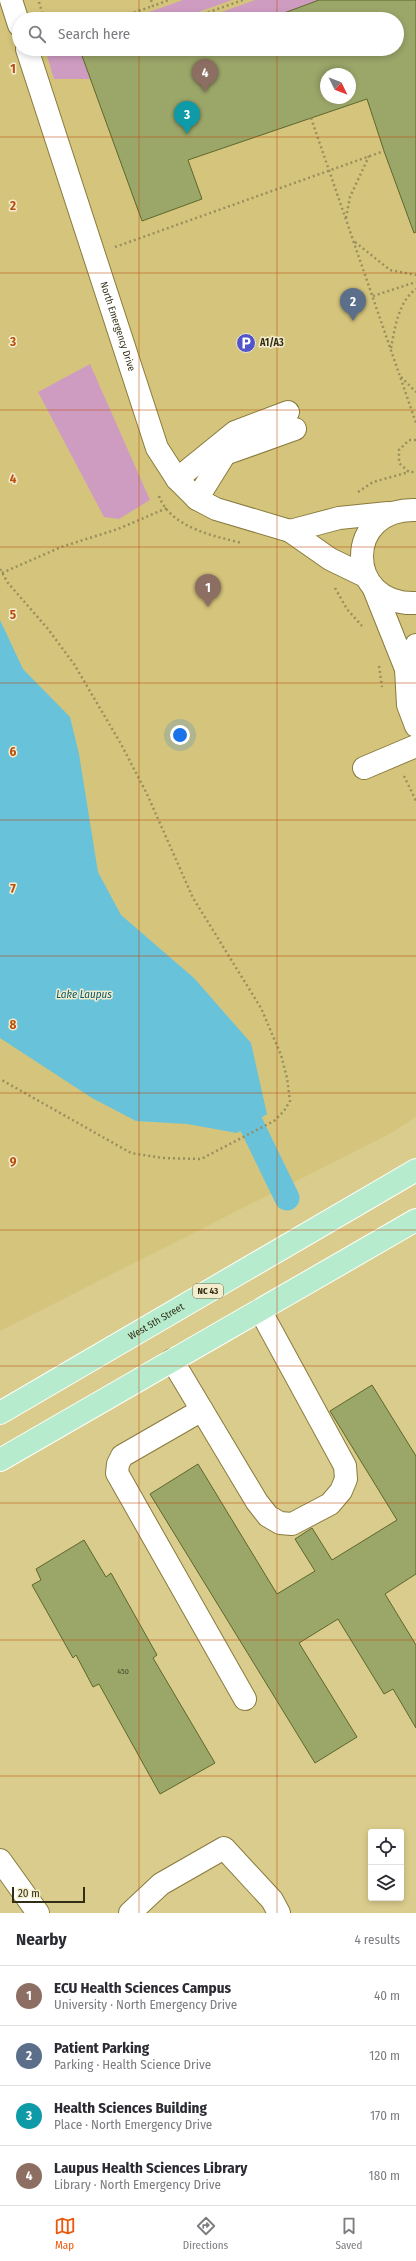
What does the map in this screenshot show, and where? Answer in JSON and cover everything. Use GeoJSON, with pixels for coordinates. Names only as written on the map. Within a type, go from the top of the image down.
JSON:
{"type":"FeatureCollection","features":[{"type":"Feature","properties":{"kind":"main road","name":"West 5th Street"},"geometry":{"type":"LineString","coordinates":[[0,1413],[416,1170]]}},
{"type":"Feature","properties":{"kind":"main road"},"geometry":{"type":"LineString","coordinates":[[0,1460],[416,1220]]}},
{"type":"Feature","properties":{"kind":"street"},"geometry":{"type":"LineString","coordinates":[[11,0],[15,12]]}},
{"type":"Feature","properties":{"kind":"street","name":"North Emergency Drive"},"geometry":{"type":"LineString","coordinates":[[29,56],[157,448],[177,479],[197,499],[216,509],[290,531],[330,560],[370,583],[387,599],[402,604],[416,603]]}},
{"type":"Feature","properties":{"kind":"street"},"geometry":{"type":"LineString","coordinates":[[177,479],[235,432],[291,421],[225,454],[197,499]]}},
{"type":"Feature","properties":{"kind":"street"},"geometry":{"type":"LineString","coordinates":[[290,531],[339,518],[406,508]]}},
{"type":"Feature","properties":{"kind":"street"},"geometry":{"type":"LineString","coordinates":[[406,508],[376,522],[367,534],[362,548],[361,562],[406,669],[408,704],[416,726]]}},
{"type":"Feature","properties":{"kind":"street"},"geometry":{"type":"LineString","coordinates":[[406,669],[416,646]]}},
{"type":"Feature","properties":{"kind":"street"},"geometry":{"type":"LineString","coordinates":[[364,768],[416,746]]}},
{"type":"Feature","properties":{"kind":"street"},"geometry":{"type":"LineString","coordinates":[[172,1360],[257,1502],[268,1516],[280,1523],[292,1524],[330,1504],[341,1491],[346,1479],[345,1466],[260,1310]]}},
{"type":"Feature","properties":{"kind":"street"},"geometry":{"type":"LineString","coordinates":[[202,1410],[122,1456],[118,1464],[118,1473],[245,1699]]}},
{"type":"Feature","properties":{"kind":"street"},"geometry":{"type":"LineString","coordinates":[[130,1913],[161,1884],[224,1848],[272,1900],[279,1913]]}},
{"type":"Feature","properties":{"kind":"street"},"geometry":{"type":"LineString","coordinates":[[0,1860],[38,1913]]}},
{"type":"Feature","properties":{"kind":"path"},"geometry":{"type":"LineString","coordinates":[[38,0],[42,12]]}},
{"type":"Feature","properties":{"kind":"path"},"geometry":{"type":"LineString","coordinates":[[151,0],[153,6]]}},
{"type":"Feature","properties":{"kind":"path"},"geometry":{"type":"LineString","coordinates":[[135,12],[169,0]]}},
{"type":"Feature","properties":{"kind":"path"},"geometry":{"type":"LineString","coordinates":[[209,12],[243,0]]}},
{"type":"Feature","properties":{"kind":"path"},"geometry":{"type":"LineString","coordinates":[[311,118],[416,423]]}},
{"type":"Feature","properties":{"kind":"path"},"geometry":{"type":"LineString","coordinates":[[93,255],[384,151]]}},
{"type":"Feature","properties":{"kind":"path"},"geometry":{"type":"LineString","coordinates":[[346,219],[350,197],[369,156]]}},
{"type":"Feature","properties":{"kind":"path"},"geometry":{"type":"LineString","coordinates":[[354,241],[390,270],[416,275]]}},
{"type":"Feature","properties":{"kind":"path"},"geometry":{"type":"LineString","coordinates":[[373,296],[416,282]]}},
{"type":"Feature","properties":{"kind":"path"},"geometry":{"type":"LineString","coordinates":[[390,348],[395,323],[401,308],[416,289]]}},
{"type":"Feature","properties":{"kind":"path"},"geometry":{"type":"LineString","coordinates":[[399,374],[416,392]]}},
{"type":"Feature","properties":{"kind":"path"},"geometry":{"type":"LineString","coordinates":[[408,472],[399,463],[399,450],[409,440],[416,440]]}},
{"type":"Feature","properties":{"kind":"path"},"geometry":{"type":"LineString","coordinates":[[353,495],[373,482],[408,472],[416,472]]}},
{"type":"Feature","properties":{"kind":"path"},"geometry":{"type":"LineString","coordinates":[[2,573],[61,547],[118,529],[167,509]]}},
{"type":"Feature","properties":{"kind":"path"},"geometry":{"type":"LineString","coordinates":[[0,570],[8,583],[48,628],[70,658],[107,719],[147,794],[193,898],[261,1008],[281,1055],[289,1089],[290,1101],[284,1111],[274,1121],[201,1159],[163,1158],[131,1153],[0,1079]]}},
{"type":"Feature","properties":{"kind":"path"},"geometry":{"type":"LineString","coordinates":[[334,585],[348,609],[365,629]]}},
{"type":"Feature","properties":{"kind":"path"},"geometry":{"type":"LineString","coordinates":[[402,774],[416,801]]}},
{"type":"Feature","properties":{"kind":"shaded area"},"geometry":{"type":"Polygon","coordinates":[[[0,0],[416,0],[416,1117],[391,1133],[0,1331],[0,0]]]}},
{"type":"Feature","properties":{"kind":"shaded area"},"geometry":{"type":"Polygon","coordinates":[[[183,0],[232,0],[199,12],[149,12],[183,0]]]}},
{"type":"Feature","properties":{"kind":"shaded area"},"geometry":{"type":"Polygon","coordinates":[[[255,0],[319,0],[287,12],[222,12],[255,0]]]}},
{"type":"Feature","properties":{"kind":"shaded area"},"geometry":{"type":"Polygon","coordinates":[[[47,56],[82,56],[91,79],[54,79],[47,56]]]}},
{"type":"Feature","properties":{"kind":"shaded area"},"geometry":{"type":"Polygon","coordinates":[[[90,364],[150,500],[119,519],[104,517],[38,392],[90,364]]]}},
{"type":"Feature","properties":{"kind":"water","name":"Lake Laupus"},"geometry":{"type":"Polygon","coordinates":[[[0,620],[23,669],[70,717],[79,754],[98,872],[121,915],[194,978],[251,1043],[267,1114],[237,1133],[187,1124],[136,1121],[92,1098],[0,1038],[0,620]]]}},
{"type":"Feature","properties":{"kind":"building"},"geometry":{"type":"Polygon","coordinates":[[[319,0],[416,0],[416,232],[414,233],[367,99],[356,103],[356,68],[320,68],[320,104],[352,104],[188,160],[202,199],[142,221],[82,56],[404,56],[404,12],[287,12],[319,0]]]}},
{"type":"Feature","properties":{"kind":"building"},"geometry":{"type":"Polygon","coordinates":[[[372,1385],[416,1456],[416,1574],[385,1594],[416,1645],[416,1728],[393,1689],[384,1694],[338,1619],[299,1643],[357,1737],[315,1763],[150,1494],[198,1464],[277,1594],[315,1571],[295,1539],[312,1528],[332,1560],[397,1520],[330,1411],[372,1385]]]}},
{"type":"Feature","properties":{"kind":"building"},"geometry":{"type":"Polygon","coordinates":[[[84,1540],[106,1577],[111,1573],[157,1655],[153,1658],[215,1763],[160,1794],[99,1684],[93,1687],[76,1655],[73,1658],[32,1585],[41,1580],[36,1569],[84,1540]]]}},
{"type":"Feature","properties":{"kind":"waterway"},"geometry":{"type":"LineString","coordinates":[[251,1124],[287,1198]]}},
{"type":"Feature","properties":{"kind":"place","name":"Laupus Health Sciences Library"},"geometry":{"type":"Point","coordinates":[205,92]}},
{"type":"Feature","properties":{"kind":"place","name":"Health Sciences Building"},"geometry":{"type":"Point","coordinates":[187,134]}},
{"type":"Feature","properties":{"kind":"place","name":"Patient Parking"},"geometry":{"type":"Point","coordinates":[353,321]}},
{"type":"Feature","properties":{"kind":"place","name":"A1/A3"},"geometry":{"type":"Point","coordinates":[246,343]}},
{"type":"Feature","properties":{"kind":"place","name":"ECU Health Sciences Campus"},"geometry":{"type":"Point","coordinates":[208,607]}}]}
